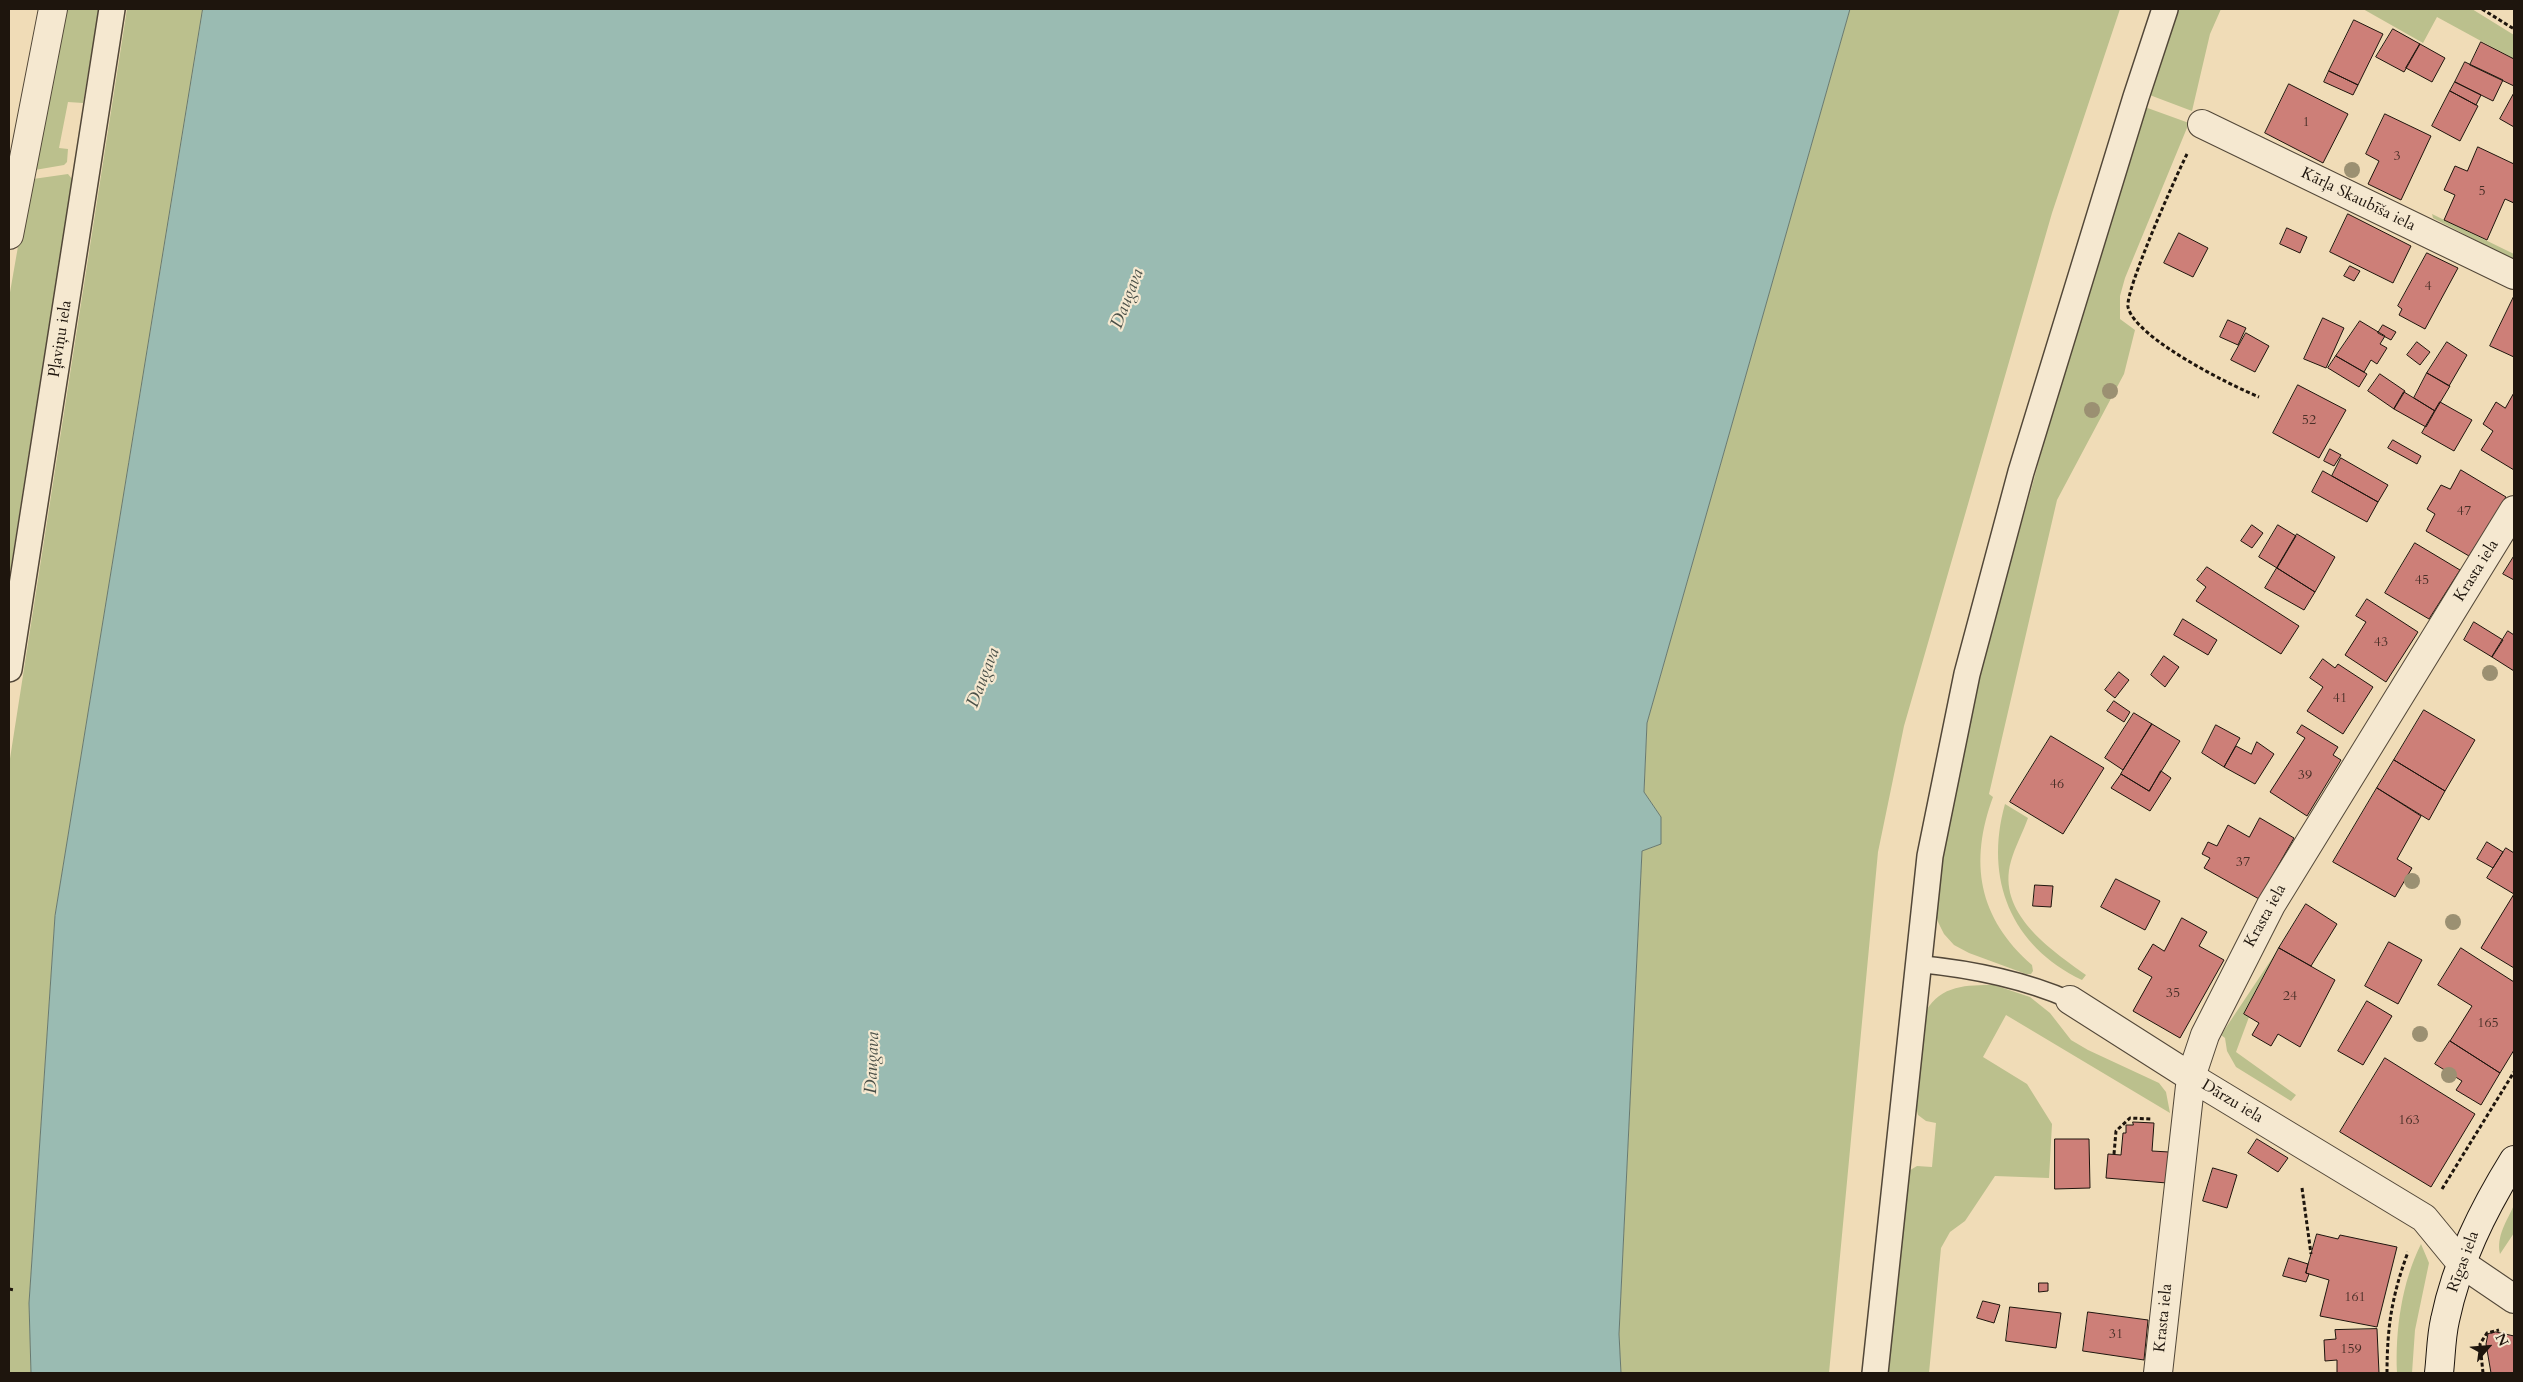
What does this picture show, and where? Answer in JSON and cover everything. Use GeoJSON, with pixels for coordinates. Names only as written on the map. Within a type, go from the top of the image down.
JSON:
{"type":"FeatureCollection","features":[{"type":"Feature","properties":{"kind":"street"},"geometry":{"type":"LineString","coordinates":[[9,235],[14,177],[53,9]]}},
{"type":"Feature","properties":{"kind":"street","name":"Pļaviņu iela"},"geometry":{"type":"LineString","coordinates":[[9,669],[112,9]]}},
{"type":"Feature","properties":{"kind":"street"},"geometry":{"type":"LineString","coordinates":[[1875,1373],[1930,856],[1968,674],[2021,472],[2136,97],[2165,9]]}},
{"type":"Feature","properties":{"kind":"street","name":"Kārļa Skaubīša iela"},"geometry":{"type":"LineString","coordinates":[[2202,124],[2514,275]]}},
{"type":"Feature","properties":{"kind":"street","name":"Krasta iela"},"geometry":{"type":"LineString","coordinates":[[2158,1373],[2191,1077],[2208,1027],[2271,904],[2514,510]]}},
{"type":"Feature","properties":{"kind":"street","name":"Dārzu iela"},"geometry":{"type":"LineString","coordinates":[[2070,1000],[2191,1077],[2424,1218],[2461,1263],[2514,1299]]}},
{"type":"Feature","properties":{"kind":"street","name":"Rīgas iela"},"geometry":{"type":"LineString","coordinates":[[2439,1373],[2444,1322],[2461,1263],[2474,1232],[2514,1160]]}},
{"type":"Feature","properties":{"kind":"lane","name":"Dārzu iela"},"geometry":{"type":"LineString","coordinates":[[1919,964],[2015,980],[2070,1000]]}},
{"type":"Feature","properties":{"kind":"path"},"geometry":{"type":"LineString","coordinates":[[2482,9],[2514,29]]}},
{"type":"Feature","properties":{"kind":"path"},"geometry":{"type":"LineString","coordinates":[[2202,124],[2175,179],[2139,268],[2128,300],[2128,307],[2137,322],[2177,354],[2228,384],[2258,397]]}},
{"type":"Feature","properties":{"kind":"path"},"geometry":{"type":"LineString","coordinates":[[2114,1154],[2116,1131],[2130,1118],[2156,1119],[2169,1131],[2185,1132]]}},
{"type":"Feature","properties":{"kind":"path"},"geometry":{"type":"LineString","coordinates":[[2302,1188],[2311,1254]]}},
{"type":"Feature","properties":{"kind":"path"},"geometry":{"type":"LineString","coordinates":[[9,1290],[16,1290]]}},
{"type":"Feature","properties":{"kind":"green space"},"geometry":{"type":"Polygon","coordinates":[[[61,9],[99,9],[83,103],[68,102],[59,148],[68,149],[67,162],[64,165],[29,171],[61,9]]]}},
{"type":"Feature","properties":{"kind":"green space"},"geometry":{"type":"Polygon","coordinates":[[[127,9],[203,9],[55,916],[29,1303],[31,1373],[9,1373],[9,765],[127,9]]]}},
{"type":"Feature","properties":{"kind":"green space"},"geometry":{"type":"Polygon","coordinates":[[[1850,9],[2120,9],[2052,213],[1904,726],[1878,852],[1829,1373],[1621,1373],[1619,1334],[1642,851],[1661,844],[1661,817],[1644,792],[1647,723],[1850,9]]]}},
{"type":"Feature","properties":{"kind":"green space"},"geometry":{"type":"Polygon","coordinates":[[[2176,9],[2221,9],[2210,34],[2192,111],[2147,94],[2176,9]]]}},
{"type":"Feature","properties":{"kind":"green space"},"geometry":{"type":"Polygon","coordinates":[[[2363,9],[2472,9],[2514,35],[2514,59],[2437,17],[2423,43],[2363,9]]]}},
{"type":"Feature","properties":{"kind":"green space"},"geometry":{"type":"Polygon","coordinates":[[[2142,106],[2189,123],[2125,278],[2120,296],[2120,319],[2135,330],[2124,374],[2057,500],[1989,794],[1993,797],[1981,844],[1983,888],[2000,928],[2014,947],[2032,965],[2033,971],[2031,974],[2026,974],[1969,953],[1954,945],[1944,934],[1938,922],[1934,906],[1940,847],[1985,649],[2083,299],[2142,106]]]}},
{"type":"Feature","properties":{"kind":"green space"},"geometry":{"type":"Polygon","coordinates":[[[68,174],[72,179],[9,579],[9,298],[20,235],[26,180],[68,174]]]}},
{"type":"Feature","properties":{"kind":"green space"},"geometry":{"type":"Polygon","coordinates":[[[2432,214],[2514,254],[2514,260],[2433,218],[2432,214]]]}},
{"type":"Feature","properties":{"kind":"green space"},"geometry":{"type":"Polygon","coordinates":[[[2005,804],[2028,818],[2011,861],[2008,880],[2011,897],[2029,928],[2057,954],[2086,975],[2082,980],[2057,966],[2037,949],[2021,929],[2009,907],[2001,884],[1998,858],[1999,832],[2005,804]]]}},
{"type":"Feature","properties":{"kind":"green space"},"geometry":{"type":"Polygon","coordinates":[[[2279,948],[2244,1014],[2249,1017],[2236,1052],[2296,1095],[2291,1101],[2236,1067],[2227,1051],[2225,1038],[2221,1035],[2279,948]]]}},
{"type":"Feature","properties":{"kind":"green space"},"geometry":{"type":"Polygon","coordinates":[[[1994,985],[2030,997],[2050,1013],[2071,1040],[2088,1050],[2159,1083],[2166,1092],[2170,1113],[2006,1015],[1983,1057],[2027,1084],[2052,1124],[2049,1178],[1995,1176],[1965,1221],[1950,1232],[1941,1248],[1929,1373],[1884,1373],[1907,1172],[1917,1166],[1932,1167],[1936,1123],[1926,1121],[1918,1115],[1915,1103],[1926,1011],[1932,1002],[1947,991],[1965,986],[1994,985]]]}},
{"type":"Feature","properties":{"kind":"green space"},"geometry":{"type":"Polygon","coordinates":[[[2514,1205],[2514,1233],[2500,1254],[2501,1235],[2514,1205]]]}},
{"type":"Feature","properties":{"kind":"green space"},"geometry":{"type":"Polygon","coordinates":[[[2421,1244],[2429,1263],[2415,1330],[2412,1373],[2397,1373],[2397,1340],[2401,1307],[2409,1274],[2421,1244]]]}},
{"type":"Feature","properties":{"kind":"water","name":"Daugava"},"geometry":{"type":"Polygon","coordinates":[[[203,9],[1850,9],[1647,723],[1644,792],[1661,817],[1661,844],[1642,851],[1619,1334],[1621,1373],[31,1373],[29,1303],[55,916],[203,9]]]}},
{"type":"Feature","properties":{"kind":"building"},"geometry":{"type":"Polygon","coordinates":[[[2354,20],[2383,34],[2358,85],[2329,71],[2354,20]]]}},
{"type":"Feature","properties":{"kind":"building"},"geometry":{"type":"Polygon","coordinates":[[[2393,29],[2420,44],[2404,72],[2376,57],[2393,29]]]}},
{"type":"Feature","properties":{"kind":"building"},"geometry":{"type":"Polygon","coordinates":[[[2481,42],[2514,59],[2514,86],[2470,65],[2481,42]]]}},
{"type":"Feature","properties":{"kind":"building"},"geometry":{"type":"Polygon","coordinates":[[[2420,44],[2445,58],[2432,82],[2406,68],[2420,44]]]}},
{"type":"Feature","properties":{"kind":"building"},"geometry":{"type":"Polygon","coordinates":[[[2465,62],[2503,80],[2493,101],[2455,82],[2465,62]]]}},
{"type":"Feature","properties":{"kind":"building"},"geometry":{"type":"Polygon","coordinates":[[[2329,71],[2358,85],[2353,95],[2324,82],[2329,71]]]}},
{"type":"Feature","properties":{"kind":"building"},"geometry":{"type":"Polygon","coordinates":[[[2455,82],[2481,95],[2476,105],[2450,91],[2455,82]]]}},
{"type":"Feature","properties":{"kind":"building"},"geometry":{"type":"Polygon","coordinates":[[[2289,84],[2348,114],[2323,163],[2265,133],[2289,84]]]}},
{"type":"Feature","properties":{"kind":"building"},"geometry":{"type":"Polygon","coordinates":[[[2450,91],[2478,106],[2460,141],[2432,126],[2450,91]]]}},
{"type":"Feature","properties":{"kind":"building"},"geometry":{"type":"Polygon","coordinates":[[[2514,93],[2514,127],[2500,119],[2514,93]]]}},
{"type":"Feature","properties":{"kind":"building"},"geometry":{"type":"Polygon","coordinates":[[[2385,114],[2431,136],[2401,200],[2368,184],[2379,161],[2366,154],[2385,114]]]}},
{"type":"Feature","properties":{"kind":"building"},"geometry":{"type":"Polygon","coordinates":[[[2478,147],[2514,164],[2514,203],[2505,199],[2487,240],[2444,220],[2455,195],[2444,190],[2455,166],[2467,171],[2478,147]]]}},
{"type":"Feature","properties":{"kind":"building"},"geometry":{"type":"Polygon","coordinates":[[[2348,214],[2411,246],[2393,283],[2330,252],[2348,214]]]}},
{"type":"Feature","properties":{"kind":"building"},"geometry":{"type":"Polygon","coordinates":[[[2287,228],[2307,237],[2300,253],[2280,244],[2287,228]]]}},
{"type":"Feature","properties":{"kind":"building"},"geometry":{"type":"Polygon","coordinates":[[[2179,233],[2208,248],[2193,277],[2164,263],[2179,233]]]}},
{"type":"Feature","properties":{"kind":"building"},"geometry":{"type":"Polygon","coordinates":[[[2427,253],[2458,268],[2425,329],[2399,315],[2402,309],[2398,306],[2427,253]]]}},
{"type":"Feature","properties":{"kind":"building"},"geometry":{"type":"Polygon","coordinates":[[[2350,266],[2360,271],[2354,281],[2344,276],[2350,266]]]}},
{"type":"Feature","properties":{"kind":"building"},"geometry":{"type":"Polygon","coordinates":[[[2514,296],[2514,357],[2490,346],[2514,296]]]}},
{"type":"Feature","properties":{"kind":"building"},"geometry":{"type":"Polygon","coordinates":[[[2323,318],[2344,328],[2326,368],[2304,359],[2323,318]]]}},
{"type":"Feature","properties":{"kind":"building"},"geometry":{"type":"Polygon","coordinates":[[[2228,320],[2246,328],[2238,345],[2220,337],[2228,320]]]}},
{"type":"Feature","properties":{"kind":"building"},"geometry":{"type":"Polygon","coordinates":[[[2360,321],[2385,336],[2380,344],[2387,348],[2377,364],[2371,360],[2364,372],[2336,356],[2360,321]]]}},
{"type":"Feature","properties":{"kind":"building"},"geometry":{"type":"Polygon","coordinates":[[[2383,325],[2396,332],[2391,340],[2378,333],[2383,325]]]}},
{"type":"Feature","properties":{"kind":"building"},"geometry":{"type":"Polygon","coordinates":[[[2246,333],[2269,346],[2255,372],[2231,360],[2246,333]]]}},
{"type":"Feature","properties":{"kind":"building"},"geometry":{"type":"Polygon","coordinates":[[[2417,342],[2430,352],[2420,365],[2407,355],[2417,342]]]}},
{"type":"Feature","properties":{"kind":"building"},"geometry":{"type":"Polygon","coordinates":[[[2447,342],[2467,355],[2449,386],[2427,373],[2447,342]]]}},
{"type":"Feature","properties":{"kind":"building"},"geometry":{"type":"Polygon","coordinates":[[[2336,356],[2367,374],[2359,387],[2328,368],[2336,356]]]}},
{"type":"Feature","properties":{"kind":"building"},"geometry":{"type":"Polygon","coordinates":[[[2427,373],[2450,386],[2435,411],[2414,398],[2427,373]]]}},
{"type":"Feature","properties":{"kind":"building"},"geometry":{"type":"Polygon","coordinates":[[[2380,374],[2405,391],[2394,409],[2368,391],[2380,374]]]}},
{"type":"Feature","properties":{"kind":"building"},"geometry":{"type":"Polygon","coordinates":[[[2298,385],[2346,410],[2319,458],[2273,433],[2298,385]]]}},
{"type":"Feature","properties":{"kind":"building"},"geometry":{"type":"Polygon","coordinates":[[[2404,392],[2435,411],[2426,427],[2394,409],[2404,392]]]}},
{"type":"Feature","properties":{"kind":"building"},"geometry":{"type":"Polygon","coordinates":[[[2514,393],[2514,470],[2481,450],[2493,431],[2483,424],[2496,402],[2505,408],[2514,393]]]}},
{"type":"Feature","properties":{"kind":"building"},"geometry":{"type":"Polygon","coordinates":[[[2440,402],[2472,420],[2454,451],[2422,433],[2440,402]]]}},
{"type":"Feature","properties":{"kind":"building"},"geometry":{"type":"Polygon","coordinates":[[[2393,440],[2421,456],[2417,464],[2388,448],[2393,440]]]}},
{"type":"Feature","properties":{"kind":"building"},"geometry":{"type":"Polygon","coordinates":[[[2330,449],[2341,455],[2334,466],[2324,461],[2330,449]]]}},
{"type":"Feature","properties":{"kind":"building"},"geometry":{"type":"Polygon","coordinates":[[[2341,458],[2388,485],[2378,502],[2332,476],[2341,458]]]}},
{"type":"Feature","properties":{"kind":"building"},"geometry":{"type":"Polygon","coordinates":[[[2461,470],[2506,497],[2469,556],[2426,531],[2435,514],[2427,509],[2441,485],[2450,489],[2461,470]]]}},
{"type":"Feature","properties":{"kind":"building"},"geometry":{"type":"Polygon","coordinates":[[[2323,471],[2378,502],[2367,522],[2312,492],[2323,471]]]}},
{"type":"Feature","properties":{"kind":"building"},"geometry":{"type":"Polygon","coordinates":[[[2252,525],[2263,533],[2252,548],[2241,541],[2252,525]]]}},
{"type":"Feature","properties":{"kind":"building"},"geometry":{"type":"Polygon","coordinates":[[[2278,525],[2296,536],[2277,568],[2259,557],[2278,525]]]}},
{"type":"Feature","properties":{"kind":"building"},"geometry":{"type":"Polygon","coordinates":[[[2297,534],[2335,557],[2315,592],[2277,568],[2297,534]]]}},
{"type":"Feature","properties":{"kind":"building"},"geometry":{"type":"Polygon","coordinates":[[[2415,543],[2460,570],[2429,619],[2385,593],[2415,543]]]}},
{"type":"Feature","properties":{"kind":"building"},"geometry":{"type":"Polygon","coordinates":[[[2514,556],[2514,580],[2503,574],[2514,556]]]}},
{"type":"Feature","properties":{"kind":"building"},"geometry":{"type":"Polygon","coordinates":[[[2207,567],[2299,626],[2281,654],[2196,601],[2206,587],[2197,580],[2207,567]]]}},
{"type":"Feature","properties":{"kind":"building"},"geometry":{"type":"Polygon","coordinates":[[[2277,568],[2315,592],[2304,610],[2265,588],[2277,568]]]}},
{"type":"Feature","properties":{"kind":"building"},"geometry":{"type":"Polygon","coordinates":[[[2367,599],[2418,632],[2386,682],[2345,655],[2366,622],[2356,616],[2367,599]]]}},
{"type":"Feature","properties":{"kind":"building"},"geometry":{"type":"Polygon","coordinates":[[[2183,619],[2217,640],[2208,655],[2174,635],[2183,619]]]}},
{"type":"Feature","properties":{"kind":"building"},"geometry":{"type":"Polygon","coordinates":[[[2474,622],[2503,640],[2492,657],[2464,640],[2474,622]]]}},
{"type":"Feature","properties":{"kind":"building"},"geometry":{"type":"Polygon","coordinates":[[[2508,631],[2514,635],[2514,671],[2492,657],[2508,631]]]}},
{"type":"Feature","properties":{"kind":"building"},"geometry":{"type":"Polygon","coordinates":[[[2164,656],[2179,667],[2165,687],[2151,675],[2164,656]]]}},
{"type":"Feature","properties":{"kind":"building"},"geometry":{"type":"Polygon","coordinates":[[[2323,659],[2335,668],[2338,664],[2373,687],[2343,734],[2307,711],[2323,687],[2310,678],[2323,659]]]}},
{"type":"Feature","properties":{"kind":"building"},"geometry":{"type":"Polygon","coordinates":[[[2119,672],[2129,680],[2115,698],[2105,690],[2119,672]]]}},
{"type":"Feature","properties":{"kind":"building"},"geometry":{"type":"Polygon","coordinates":[[[2114,701],[2130,712],[2124,722],[2107,711],[2114,701]]]}},
{"type":"Feature","properties":{"kind":"building"},"geometry":{"type":"Polygon","coordinates":[[[2424,710],[2475,740],[2445,791],[2394,760],[2424,710]]]}},
{"type":"Feature","properties":{"kind":"building"},"geometry":{"type":"Polygon","coordinates":[[[2134,713],[2152,724],[2123,770],[2105,758],[2134,713]]]}},
{"type":"Feature","properties":{"kind":"building"},"geometry":{"type":"Polygon","coordinates":[[[2152,724],[2180,741],[2149,791],[2121,774],[2152,724]]]}},
{"type":"Feature","properties":{"kind":"building"},"geometry":{"type":"Polygon","coordinates":[[[2216,725],[2240,738],[2224,767],[2202,753],[2216,725]]]}},
{"type":"Feature","properties":{"kind":"building"},"geometry":{"type":"Polygon","coordinates":[[[2302,725],[2338,747],[2333,755],[2341,760],[2307,816],[2270,792],[2305,738],[2297,733],[2302,725]]]}},
{"type":"Feature","properties":{"kind":"building"},"geometry":{"type":"Polygon","coordinates":[[[2051,736],[2104,768],[2063,834],[2010,802],[2051,736]]]}},
{"type":"Feature","properties":{"kind":"building"},"geometry":{"type":"Polygon","coordinates":[[[2257,742],[2274,754],[2255,784],[2224,767],[2236,746],[2251,754],[2257,742]]]}},
{"type":"Feature","properties":{"kind":"building"},"geometry":{"type":"Polygon","coordinates":[[[2394,760],[2445,791],[2429,820],[2377,788],[2394,760]]]}},
{"type":"Feature","properties":{"kind":"building"},"geometry":{"type":"Polygon","coordinates":[[[2161,771],[2171,778],[2150,811],[2111,788],[2121,774],[2149,791],[2161,771]]]}},
{"type":"Feature","properties":{"kind":"building"},"geometry":{"type":"Polygon","coordinates":[[[2377,788],[2421,816],[2397,859],[2412,868],[2395,897],[2333,862],[2377,788]]]}},
{"type":"Feature","properties":{"kind":"building"},"geometry":{"type":"Polygon","coordinates":[[[2260,818],[2294,838],[2259,899],[2204,868],[2210,858],[2202,854],[2208,842],[2217,846],[2228,825],[2249,837],[2260,818]]]}},
{"type":"Feature","properties":{"kind":"building"},"geometry":{"type":"Polygon","coordinates":[[[2487,842],[2503,852],[2493,868],[2477,859],[2487,842]]]}},
{"type":"Feature","properties":{"kind":"building"},"geometry":{"type":"Polygon","coordinates":[[[2506,848],[2514,853],[2514,894],[2487,878],[2506,848]]]}},
{"type":"Feature","properties":{"kind":"building"},"geometry":{"type":"Polygon","coordinates":[[[2116,879],[2160,901],[2145,930],[2101,907],[2116,879]]]}},
{"type":"Feature","properties":{"kind":"building"},"geometry":{"type":"Polygon","coordinates":[[[2035,885],[2053,886],[2051,907],[2033,906],[2035,885]]]}},
{"type":"Feature","properties":{"kind":"building"},"geometry":{"type":"Polygon","coordinates":[[[2514,894],[2514,968],[2481,948],[2514,894]]]}},
{"type":"Feature","properties":{"kind":"building"},"geometry":{"type":"Polygon","coordinates":[[[2306,904],[2337,924],[2311,966],[2279,948],[2306,904]]]}},
{"type":"Feature","properties":{"kind":"building"},"geometry":{"type":"Polygon","coordinates":[[[2182,918],[2207,932],[2199,946],[2224,960],[2180,1038],[2133,1011],[2152,977],[2138,969],[2153,944],[2164,951],[2182,918]]]}},
{"type":"Feature","properties":{"kind":"building"},"geometry":{"type":"Polygon","coordinates":[[[2389,942],[2422,960],[2398,1004],[2365,986],[2389,942]]]}},
{"type":"Feature","properties":{"kind":"building"},"geometry":{"type":"Polygon","coordinates":[[[2279,948],[2335,980],[2300,1047],[2278,1034],[2271,1046],[2252,1035],[2259,1023],[2244,1014],[2279,948]]]}},
{"type":"Feature","properties":{"kind":"building"},"geometry":{"type":"Polygon","coordinates":[[[2461,948],[2514,982],[2514,1050],[2500,1073],[2450,1041],[2472,1006],[2438,985],[2461,948]]]}},
{"type":"Feature","properties":{"kind":"building"},"geometry":{"type":"Polygon","coordinates":[[[2367,1001],[2392,1016],[2363,1065],[2338,1051],[2367,1001]]]}},
{"type":"Feature","properties":{"kind":"building"},"geometry":{"type":"Polygon","coordinates":[[[2450,1041],[2500,1073],[2481,1105],[2456,1090],[2462,1081],[2435,1064],[2450,1041]]]}},
{"type":"Feature","properties":{"kind":"building"},"geometry":{"type":"Polygon","coordinates":[[[2385,1058],[2475,1114],[2431,1187],[2340,1132],[2385,1058]]]}},
{"type":"Feature","properties":{"kind":"building"},"geometry":{"type":"Polygon","coordinates":[[[2133,1122],[2154,1123],[2152,1151],[2169,1152],[2167,1183],[2106,1178],[2108,1154],[2121,1155],[2123,1133],[2126,1133],[2126,1125],[2133,1125],[2133,1122]]]}},
{"type":"Feature","properties":{"kind":"building"},"geometry":{"type":"Polygon","coordinates":[[[2055,1139],[2089,1139],[2090,1188],[2055,1189],[2055,1139]]]}},
{"type":"Feature","properties":{"kind":"building"},"geometry":{"type":"Polygon","coordinates":[[[2257,1139],[2288,1158],[2278,1172],[2248,1153],[2257,1139]]]}},
{"type":"Feature","properties":{"kind":"building"},"geometry":{"type":"Polygon","coordinates":[[[2213,1168],[2237,1175],[2227,1208],[2203,1201],[2213,1168]]]}},
{"type":"Feature","properties":{"kind":"building"},"geometry":{"type":"Polygon","coordinates":[[[2317,1234],[2338,1239],[2340,1235],[2397,1247],[2377,1327],[2320,1316],[2329,1280],[2306,1273],[2317,1234]]]}},
{"type":"Feature","properties":{"kind":"building"},"geometry":{"type":"Polygon","coordinates":[[[2289,1258],[2308,1264],[2306,1273],[2309,1274],[2306,1282],[2283,1276],[2289,1258]]]}},
{"type":"Feature","properties":{"kind":"building"},"geometry":{"type":"Polygon","coordinates":[[[2039,1283],[2048,1283],[2048,1291],[2039,1292],[2039,1283]]]}},
{"type":"Feature","properties":{"kind":"building"},"geometry":{"type":"Polygon","coordinates":[[[1983,1301],[2000,1305],[1994,1323],[1977,1318],[1983,1301]]]}},
{"type":"Feature","properties":{"kind":"building"},"geometry":{"type":"Polygon","coordinates":[[[2010,1307],[2061,1313],[2056,1348],[2006,1341],[2010,1307]]]}},
{"type":"Feature","properties":{"kind":"building"},"geometry":{"type":"Polygon","coordinates":[[[2088,1312],[2148,1320],[2144,1360],[2083,1351],[2088,1312]]]}},
{"type":"Feature","properties":{"kind":"building"},"geometry":{"type":"Polygon","coordinates":[[[2377,1329],[2379,1373],[2337,1373],[2337,1360],[2325,1361],[2324,1340],[2336,1339],[2335,1330],[2377,1329]]]}},
{"type":"Feature","properties":{"kind":"building"},"geometry":{"type":"Polygon","coordinates":[[[2496,1332],[2514,1336],[2514,1373],[2491,1373],[2486,1344],[2488,1334],[2496,1332]]]}}]}
